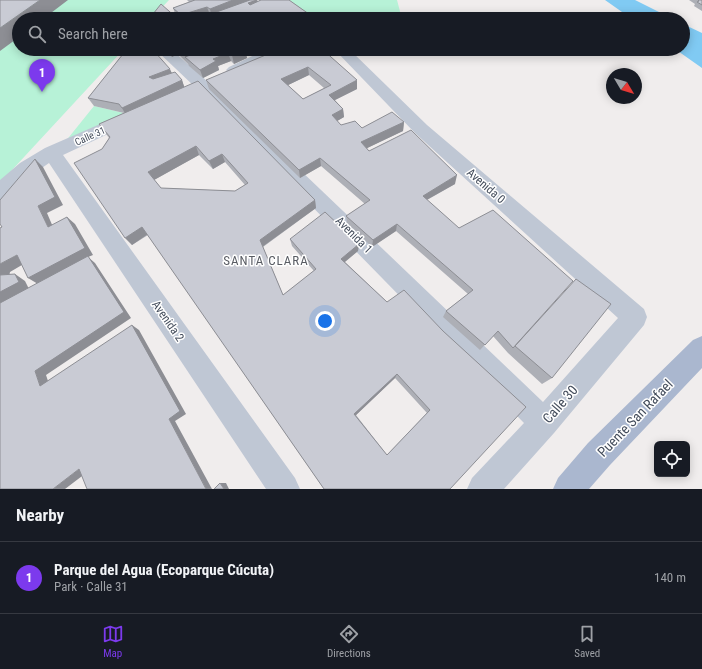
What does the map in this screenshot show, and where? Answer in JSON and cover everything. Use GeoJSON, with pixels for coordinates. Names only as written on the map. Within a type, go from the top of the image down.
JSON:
{"type":"FeatureCollection","features":[{"type":"Feature","properties":{"kind":"main road","name":"Puente San Rafael"},"geometry":{"type":"LineString","coordinates":[[569,489],[599,454],[702,349]]}},
{"type":"Feature","properties":{"kind":"street","name":"Avenida 1"},"geometry":{"type":"LineString","coordinates":[[172,56],[207,82],[544,423]]}},
{"type":"Feature","properties":{"kind":"street"},"geometry":{"type":"LineString","coordinates":[[207,82],[264,56]]}},
{"type":"Feature","properties":{"kind":"street","name":"Avenida 0"},"geometry":{"type":"LineString","coordinates":[[348,56],[421,129],[635,317]]}},
{"type":"Feature","properties":{"kind":"street","name":"Calle 31"},"geometry":{"type":"LineString","coordinates":[[0,192],[17,174],[42,159],[145,111]]}},
{"type":"Feature","properties":{"kind":"street","name":"Avenida 2"},"geometry":{"type":"LineString","coordinates":[[42,159],[284,489]]}},
{"type":"Feature","properties":{"kind":"street","name":"Calle 30"},"geometry":{"type":"LineString","coordinates":[[483,489],[544,423],[635,317]]}},
{"type":"Feature","properties":{"kind":"green space"},"geometry":{"type":"Polygon","coordinates":[[[0,0],[169,0],[158,12],[12,12],[12,56],[118,56],[0,183],[0,0]]]}},
{"type":"Feature","properties":{"kind":"green space"},"geometry":{"type":"Polygon","coordinates":[[[287,0],[397,0],[400,12],[304,12],[287,0]]]}},
{"type":"Feature","properties":{"kind":"green space"},"geometry":{"type":"Polygon","coordinates":[[[94,106],[124,113],[61,147],[94,106]]]}},
{"type":"Feature","properties":{"kind":"water"},"geometry":{"type":"Polygon","coordinates":[[[605,0],[635,0],[659,12],[622,12],[605,0]]]}},
{"type":"Feature","properties":{"kind":"water"},"geometry":{"type":"Polygon","coordinates":[[[690,27],[702,33],[702,68],[685,56],[690,56],[690,27]]]}},
{"type":"Feature","properties":{"kind":"building"},"geometry":{"type":"Polygon","coordinates":[[[0,0],[40,0],[23,12],[12,12],[12,20],[0,28],[0,0]]]}},
{"type":"Feature","properties":{"kind":"building"},"geometry":{"type":"Polygon","coordinates":[[[195,0],[233,0],[210,9],[207,7],[191,12],[178,12],[173,8],[195,0]]]}},
{"type":"Feature","properties":{"kind":"building"},"geometry":{"type":"Polygon","coordinates":[[[250,0],[257,0],[248,3],[250,5],[261,0],[289,0],[306,12],[217,12],[250,0]]]}},
{"type":"Feature","properties":{"kind":"building"},"geometry":{"type":"Polygon","coordinates":[[[698,0],[702,0],[702,5],[697,2],[699,1],[698,0]]]}},
{"type":"Feature","properties":{"kind":"building"},"geometry":{"type":"Polygon","coordinates":[[[161,4],[170,12],[155,12],[161,4]]]}},
{"type":"Feature","properties":{"kind":"building"},"geometry":{"type":"Polygon","coordinates":[[[121,56],[158,56],[170,69],[149,77],[153,79],[175,72],[182,80],[122,108],[119,104],[88,98],[121,56]]]}},
{"type":"Feature","properties":{"kind":"building"},"geometry":{"type":"Polygon","coordinates":[[[220,56],[213,59],[216,61],[200,70],[185,57],[220,56]]]}},
{"type":"Feature","properties":{"kind":"building"},"geometry":{"type":"Polygon","coordinates":[[[263,56],[330,56],[357,80],[329,95],[343,109],[332,115],[341,125],[355,121],[362,128],[392,112],[404,122],[361,142],[369,151],[411,130],[457,175],[423,196],[459,228],[493,210],[573,281],[513,348],[498,331],[485,345],[446,311],[473,290],[397,224],[373,240],[346,216],[370,200],[320,158],[299,170],[206,80],[263,56]],[[308,67],[281,79],[303,99],[331,85],[308,67]]]}},
{"type":"Feature","properties":{"kind":"building"},"geometry":{"type":"Polygon","coordinates":[[[198,81],[315,200],[260,240],[283,295],[316,269],[290,239],[325,212],[359,244],[341,259],[387,302],[404,290],[443,331],[526,407],[450,489],[324,489],[142,227],[125,238],[74,163],[102,149],[110,137],[99,124],[198,81]],[[196,146],[148,172],[161,188],[235,191],[248,183],[222,154],[209,161],[196,146]],[[397,374],[354,414],[387,455],[430,410],[397,374]]]}},
{"type":"Feature","properties":{"kind":"building"},"geometry":{"type":"Polygon","coordinates":[[[35,159],[55,197],[38,206],[48,227],[67,217],[85,248],[28,278],[17,255],[0,264],[0,228],[2,227],[0,224],[0,200],[35,159]]]}},
{"type":"Feature","properties":{"kind":"building"},"geometry":{"type":"Polygon","coordinates":[[[88,256],[124,312],[35,371],[40,386],[132,325],[180,411],[169,419],[206,489],[87,489],[79,469],[53,489],[0,489],[0,303],[88,256]]]}},
{"type":"Feature","properties":{"kind":"building"},"geometry":{"type":"Polygon","coordinates":[[[15,274],[19,282],[0,292],[0,275],[15,274]]]}},
{"type":"Feature","properties":{"kind":"building"},"geometry":{"type":"Polygon","coordinates":[[[576,279],[611,304],[552,378],[515,346],[576,279]]]}},
{"type":"Feature","properties":{"kind":"building"},"geometry":{"type":"Polygon","coordinates":[[[220,483],[224,489],[214,489],[220,483]]]}},
{"type":"Feature","properties":{"kind":"place","name":"Parque del Agua (Ecoparque Cúcuta)"},"geometry":{"type":"Point","coordinates":[42,92]}},
{"type":"Feature","properties":{"kind":"district","name":"SANTA CLARA"},"geometry":{"type":"Point","coordinates":[266,260]}}]}
